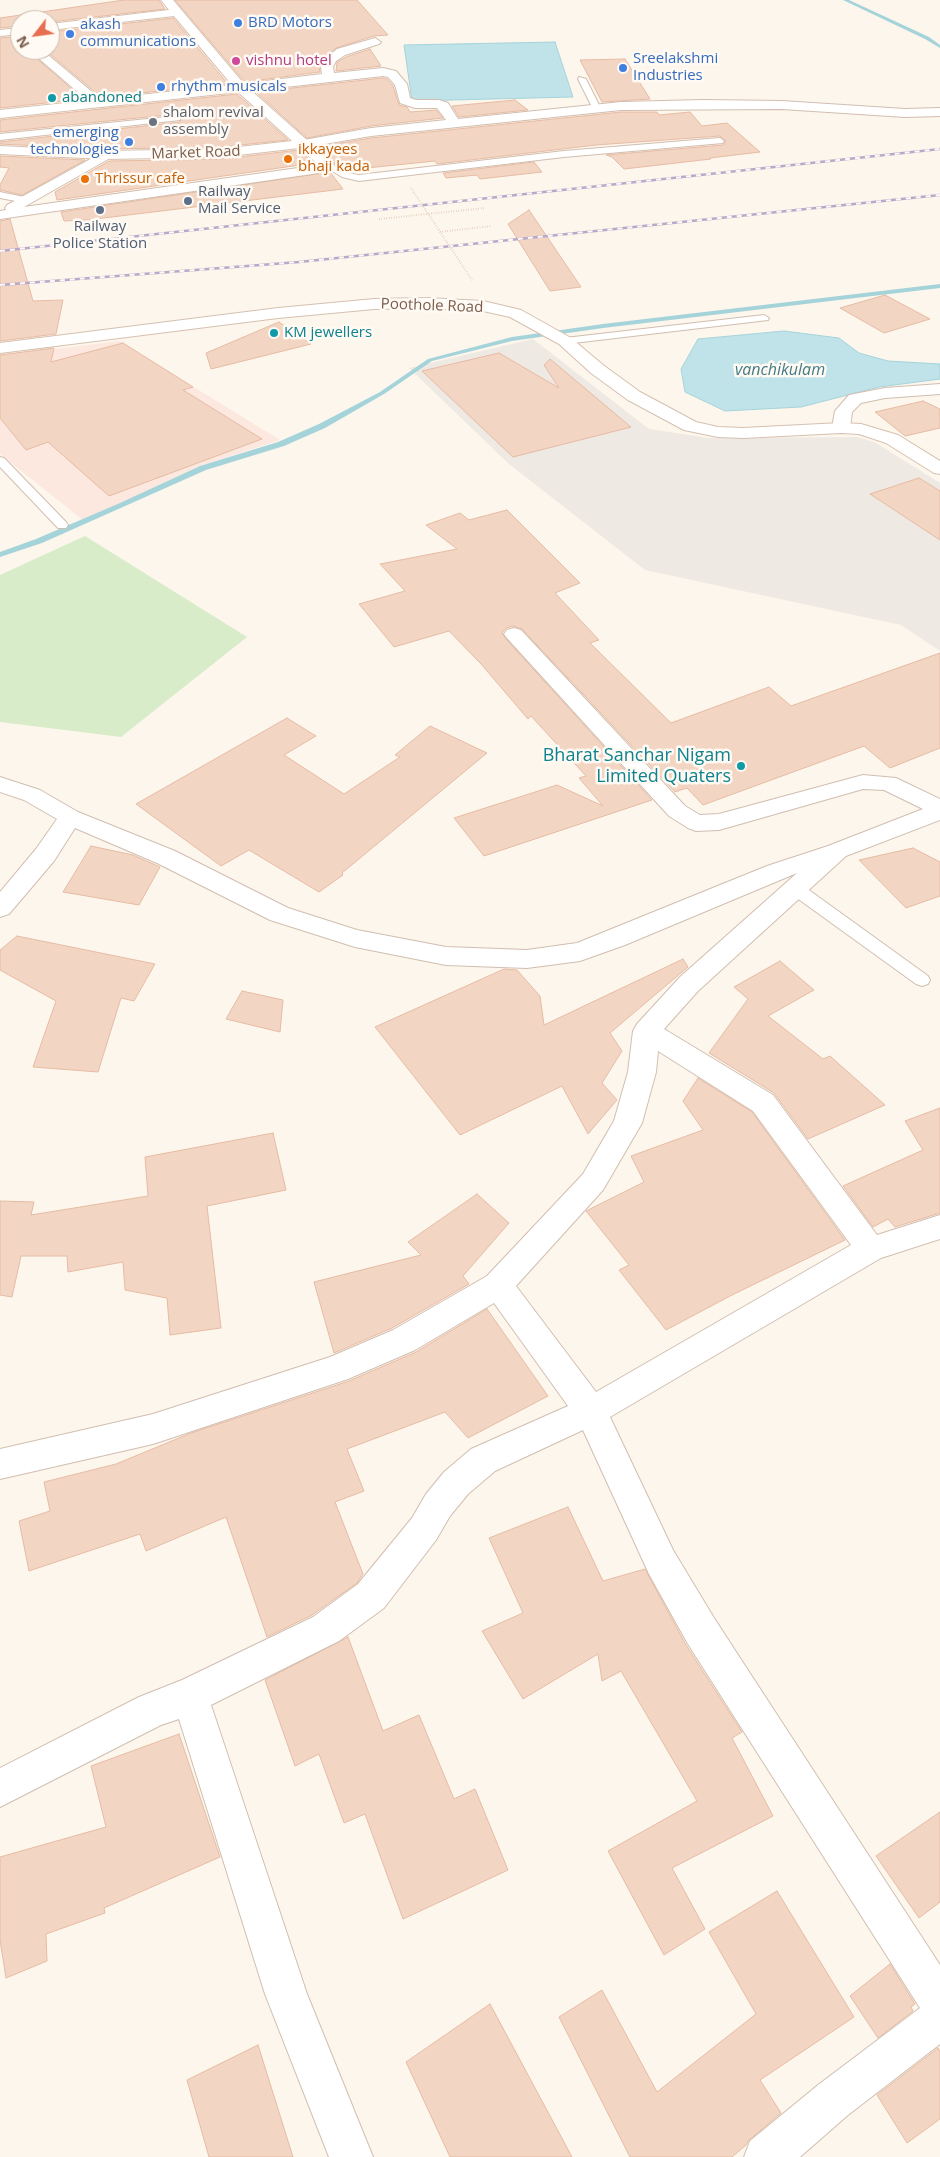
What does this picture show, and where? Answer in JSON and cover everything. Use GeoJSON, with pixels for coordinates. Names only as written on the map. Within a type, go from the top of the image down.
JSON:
{"type":"FeatureCollection","features":[{"type":"Feature","properties":{"kind":"street"},"geometry":{"type":"LineString","coordinates":[[167,0],[241,88],[328,166]]}},
{"type":"Feature","properties":{"kind":"street"},"geometry":{"type":"LineString","coordinates":[[60,26],[178,12]]}},
{"type":"Feature","properties":{"kind":"street"},"geometry":{"type":"LineString","coordinates":[[329,77],[327,67],[331,59],[341,52],[375,42]]}},
{"type":"Feature","properties":{"kind":"street"},"geometry":{"type":"LineString","coordinates":[[47,60],[99,104]]}},
{"type":"Feature","properties":{"kind":"street"},"geometry":{"type":"LineString","coordinates":[[0,114],[383,72],[392,74],[401,84],[404,100],[415,104],[439,104],[444,106],[454,124]]}},
{"type":"Feature","properties":{"kind":"street","name":"Market Road"},"geometry":{"type":"LineString","coordinates":[[0,150],[105,155],[221,153],[302,144],[371,132],[596,107],[703,104],[782,105],[905,113],[940,112]]}},
{"type":"Feature","properties":{"kind":"street"},"geometry":{"type":"LineString","coordinates":[[69,152],[78,170]]}},
{"type":"Feature","properties":{"kind":"street"},"geometry":{"type":"LineString","coordinates":[[0,215],[105,155]]}},
{"type":"Feature","properties":{"kind":"street"},"geometry":{"type":"LineString","coordinates":[[0,215],[302,172],[328,166]]}},
{"type":"Feature","properties":{"kind":"street","name":"Poothole Road"},"geometry":{"type":"LineString","coordinates":[[0,348],[278,313],[381,304],[427,303],[483,306],[515,313],[557,336],[634,396],[690,426],[718,432],[743,433],[841,428],[861,430],[880,434],[907,447],[940,469]]}},
{"type":"Feature","properties":{"kind":"street"},"geometry":{"type":"LineString","coordinates":[[841,428],[844,411],[855,399],[885,393],[940,389]]}},
{"type":"Feature","properties":{"kind":"street"},"geometry":{"type":"LineString","coordinates":[[514,634],[677,811],[696,823],[719,822],[862,782],[888,784],[940,810]]}},
{"type":"Feature","properties":{"kind":"street"},"geometry":{"type":"LineString","coordinates":[[0,784],[32,795],[70,817],[166,857],[279,914],[355,938],[446,956],[527,959],[580,952],[616,939],[776,872],[940,810]]}},
{"type":"Feature","properties":{"kind":"street"},"geometry":{"type":"LineString","coordinates":[[0,908],[45,855],[70,817]]}},
{"type":"Feature","properties":{"kind":"street"},"geometry":{"type":"LineString","coordinates":[[0,1464],[153,1429],[337,1369],[404,1340],[498,1286],[593,1182],[628,1123],[642,1072],[646,1031],[689,984],[838,850]]}},
{"type":"Feature","properties":{"kind":"street"},"geometry":{"type":"LineString","coordinates":[[646,1031],[763,1103],[871,1249]]}},
{"type":"Feature","properties":{"kind":"street"},"geometry":{"type":"LineString","coordinates":[[0,1788],[152,1710],[190,1696],[326,1628],[372,1596],[424,1529],[438,1505],[456,1483],[483,1460],[591,1411],[871,1249],[940,1227]]}},
{"type":"Feature","properties":{"kind":"street"},"geometry":{"type":"LineString","coordinates":[[498,1286],[591,1411],[666,1571],[701,1630],[940,2002]]}},
{"type":"Feature","properties":{"kind":"street"},"geometry":{"type":"LineString","coordinates":[[190,1696],[286,1994],[351,2157]]}},
{"type":"Feature","properties":{"kind":"street"},"geometry":{"type":"LineString","coordinates":[[766,2157],[833,2100],[940,2018]]}},
{"type":"Feature","properties":{"kind":"lane"},"geometry":{"type":"LineString","coordinates":[[582,79],[596,107]]}},
{"type":"Feature","properties":{"kind":"lane"},"geometry":{"type":"LineString","coordinates":[[0,137],[176,118]]}},
{"type":"Feature","properties":{"kind":"lane"},"geometry":{"type":"LineString","coordinates":[[328,166],[346,175],[359,178],[564,154],[720,141]]}},
{"type":"Feature","properties":{"kind":"lane"},"geometry":{"type":"LineString","coordinates":[[0,195],[26,200]]}},
{"type":"Feature","properties":{"kind":"lane"},"geometry":{"type":"LineString","coordinates":[[557,336],[764,318]]}},
{"type":"Feature","properties":{"kind":"lane"},"geometry":{"type":"LineString","coordinates":[[0,460],[62,525]]}},
{"type":"Feature","properties":{"kind":"lane"},"geometry":{"type":"LineString","coordinates":[[796,889],[922,980]]}},
{"type":"Feature","properties":{"kind":"path"},"geometry":{"type":"LineString","coordinates":[[411,188],[472,280]]}},
{"type":"Feature","properties":{"kind":"path"},"geometry":{"type":"LineString","coordinates":[[379,219],[485,208]]}},
{"type":"Feature","properties":{"kind":"path"},"geometry":{"type":"LineString","coordinates":[[440,232],[492,226]]}},
{"type":"Feature","properties":{"kind":"shaded area"},"geometry":{"type":"Polygon","coordinates":[[[533,339],[649,429],[709,438],[858,437],[876,443],[940,483],[940,651],[901,625],[645,570],[509,464],[409,368],[533,339]]]}},
{"type":"Feature","properties":{"kind":"shaded area"},"geometry":{"type":"Polygon","coordinates":[[[119,341],[280,440],[197,467],[84,521],[0,454],[0,356],[119,341]]]}},
{"type":"Feature","properties":{"kind":"green space"},"geometry":{"type":"Polygon","coordinates":[[[85,536],[247,637],[121,737],[0,722],[0,575],[85,536]]]}},
{"type":"Feature","properties":{"kind":"water"},"geometry":{"type":"Polygon","coordinates":[[[555,42],[573,97],[412,101],[404,45],[555,42]]]}},
{"type":"Feature","properties":{"kind":"water","name":"vanchikulam"},"geometry":{"type":"Polygon","coordinates":[[[784,331],[839,338],[859,353],[888,361],[940,364],[940,379],[879,387],[801,407],[725,411],[685,392],[681,369],[698,339],[784,331]]]}},
{"type":"Feature","properties":{"kind":"building"},"geometry":{"type":"Polygon","coordinates":[[[124,0],[159,0],[165,9],[60,21],[60,10],[55,10],[124,0]]]}},
{"type":"Feature","properties":{"kind":"building"},"geometry":{"type":"Polygon","coordinates":[[[175,0],[357,0],[388,35],[374,36],[336,48],[323,58],[319,66],[320,72],[245,82],[175,0]]]}},
{"type":"Feature","properties":{"kind":"building"},"geometry":{"type":"Polygon","coordinates":[[[10,17],[10,27],[0,28],[0,18],[10,17]]]}},
{"type":"Feature","properties":{"kind":"building"},"geometry":{"type":"Polygon","coordinates":[[[173,18],[228,84],[101,97],[57,60],[60,60],[60,31],[173,18]]]}},
{"type":"Feature","properties":{"kind":"building"},"geometry":{"type":"Polygon","coordinates":[[[10,37],[10,60],[38,60],[83,99],[0,108],[0,38],[10,37]]]}},
{"type":"Feature","properties":{"kind":"building"},"geometry":{"type":"Polygon","coordinates":[[[370,49],[381,66],[336,71],[337,62],[370,49]]]}},
{"type":"Feature","properties":{"kind":"building"},"geometry":{"type":"Polygon","coordinates":[[[625,59],[650,99],[602,102],[580,60],[625,59]]]}},
{"type":"Feature","properties":{"kind":"building"},"geometry":{"type":"Polygon","coordinates":[[[387,79],[393,86],[399,105],[407,107],[410,112],[436,110],[443,118],[371,126],[307,138],[256,92],[387,79]]]}},
{"type":"Feature","properties":{"kind":"building"},"geometry":{"type":"Polygon","coordinates":[[[237,94],[288,140],[221,147],[105,149],[0,144],[0,142],[180,122],[182,116],[177,114],[0,132],[0,120],[237,94]]]}},
{"type":"Feature","properties":{"kind":"building"},"geometry":{"type":"Polygon","coordinates":[[[515,100],[528,110],[459,117],[452,106],[515,100]]]}},
{"type":"Feature","properties":{"kind":"building"},"geometry":{"type":"Polygon","coordinates":[[[621,112],[657,112],[659,115],[690,112],[702,126],[727,123],[760,152],[624,169],[612,157],[606,155],[723,145],[726,141],[720,136],[596,145],[437,164],[435,161],[347,170],[336,165],[317,147],[371,138],[621,112]]]}},
{"type":"Feature","properties":{"kind":"building"},"geometry":{"type":"Polygon","coordinates":[[[299,150],[314,163],[57,200],[55,192],[109,161],[221,159],[299,150]]]}},
{"type":"Feature","properties":{"kind":"building"},"geometry":{"type":"Polygon","coordinates":[[[0,156],[85,160],[22,195],[0,190],[0,185],[9,168],[0,167],[0,156]]]}},
{"type":"Feature","properties":{"kind":"building"},"geometry":{"type":"Polygon","coordinates":[[[534,162],[542,172],[480,179],[477,175],[446,178],[443,173],[534,162]]]}},
{"type":"Feature","properties":{"kind":"building"},"geometry":{"type":"Polygon","coordinates":[[[330,172],[343,189],[87,220],[64,221],[61,212],[330,172]]]}},
{"type":"Feature","properties":{"kind":"building"},"geometry":{"type":"Polygon","coordinates":[[[529,210],[581,287],[550,291],[508,224],[529,210]]]}},
{"type":"Feature","properties":{"kind":"building"},"geometry":{"type":"Polygon","coordinates":[[[10,219],[33,301],[63,300],[56,334],[0,341],[0,221],[10,219]]]}},
{"type":"Feature","properties":{"kind":"building"},"geometry":{"type":"Polygon","coordinates":[[[885,295],[930,319],[884,333],[840,308],[885,295]]]}},
{"type":"Feature","properties":{"kind":"building","name":"KM jewellers"},"geometry":{"type":"Polygon","coordinates":[[[279,322],[311,344],[211,369],[206,353],[279,322]]]}},
{"type":"Feature","properties":{"kind":"building"},"geometry":{"type":"Polygon","coordinates":[[[123,343],[193,387],[183,390],[262,439],[109,496],[48,442],[26,450],[0,418],[0,355],[54,348],[51,362],[123,343]]]}},
{"type":"Feature","properties":{"kind":"building"},"geometry":{"type":"Polygon","coordinates":[[[499,353],[559,388],[544,365],[550,359],[631,427],[513,457],[422,371],[499,353]]]}},
{"type":"Feature","properties":{"kind":"building"},"geometry":{"type":"Polygon","coordinates":[[[923,401],[940,409],[940,428],[905,436],[875,412],[923,401]]]}},
{"type":"Feature","properties":{"kind":"building"},"geometry":{"type":"Polygon","coordinates":[[[919,478],[940,491],[940,540],[870,494],[919,478]]]}},
{"type":"Feature","properties":{"kind":"building"},"geometry":{"type":"Polygon","coordinates":[[[507,510],[580,583],[555,593],[599,640],[590,643],[671,723],[769,687],[791,706],[940,653],[940,748],[890,768],[864,746],[703,805],[687,788],[675,792],[522,629],[513,626],[506,628],[502,633],[506,639],[652,800],[484,856],[454,818],[557,785],[603,806],[579,778],[586,776],[531,716],[528,719],[481,664],[449,631],[394,647],[359,604],[405,591],[380,564],[457,549],[426,525],[460,513],[469,520],[507,510]]]}},
{"type":"Feature","properties":{"kind":"building"},"geometry":{"type":"Polygon","coordinates":[[[287,718],[316,736],[284,755],[344,794],[400,757],[395,755],[430,726],[487,753],[342,873],[343,875],[319,892],[249,850],[221,866],[136,804],[287,718]]]}},
{"type":"Feature","properties":{"kind":"building"},"geometry":{"type":"Polygon","coordinates":[[[91,846],[133,855],[160,867],[139,905],[63,892],[91,846]]]}},
{"type":"Feature","properties":{"kind":"building"},"geometry":{"type":"Polygon","coordinates":[[[913,848],[940,862],[940,896],[906,908],[859,860],[913,848]]]}},
{"type":"Feature","properties":{"kind":"building"},"geometry":{"type":"Polygon","coordinates":[[[17,936],[155,964],[134,1001],[121,998],[98,1072],[33,1067],[56,1001],[0,970],[0,950],[17,936]]]}},
{"type":"Feature","properties":{"kind":"building"},"geometry":{"type":"Polygon","coordinates":[[[683,959],[688,967],[610,1033],[622,1051],[602,1083],[617,1100],[588,1134],[562,1086],[460,1135],[375,1027],[504,969],[517,970],[540,996],[544,1025],[683,959]]]}},
{"type":"Feature","properties":{"kind":"building"},"geometry":{"type":"Polygon","coordinates":[[[780,961],[814,990],[768,1016],[823,1059],[830,1056],[885,1105],[808,1139],[774,1093],[709,1053],[748,999],[734,987],[780,961]]]}},
{"type":"Feature","properties":{"kind":"building"},"geometry":{"type":"Polygon","coordinates":[[[242,991],[283,1000],[280,1032],[226,1019],[242,991]]]}},
{"type":"Feature","properties":{"kind":"building"},"geometry":{"type":"Polygon","coordinates":[[[698,1078],[752,1112],[845,1240],[732,1295],[666,1330],[619,1270],[629,1265],[586,1211],[644,1182],[631,1156],[703,1130],[683,1101],[698,1078]]]}},
{"type":"Feature","properties":{"kind":"building"},"geometry":{"type":"Polygon","coordinates":[[[940,1108],[940,1213],[895,1227],[888,1219],[873,1227],[843,1186],[923,1150],[905,1121],[940,1108]]]}},
{"type":"Feature","properties":{"kind":"building"},"geometry":{"type":"Polygon","coordinates":[[[273,1133],[286,1190],[207,1206],[221,1328],[170,1335],[167,1298],[125,1290],[123,1262],[68,1272],[67,1256],[21,1256],[12,1297],[0,1295],[0,1201],[34,1202],[31,1215],[148,1196],[145,1157],[273,1133]]]}},
{"type":"Feature","properties":{"kind":"building"},"geometry":{"type":"Polygon","coordinates":[[[477,1194],[509,1223],[463,1276],[469,1284],[392,1328],[334,1353],[314,1282],[421,1255],[408,1242],[477,1194]]]}},
{"type":"Feature","properties":{"kind":"building"},"geometry":{"type":"Polygon","coordinates":[[[487,1309],[548,1396],[468,1438],[445,1412],[347,1449],[364,1491],[335,1502],[363,1574],[357,1583],[312,1615],[267,1637],[226,1517],[146,1551],[140,1534],[29,1571],[19,1521],[50,1511],[44,1482],[116,1464],[191,1433],[349,1381],[416,1352],[487,1309]]]}},
{"type":"Feature","properties":{"kind":"building"},"geometry":{"type":"Polygon","coordinates":[[[568,1507],[603,1581],[645,1569],[686,1645],[742,1732],[732,1738],[773,1816],[672,1868],[705,1929],[664,1955],[608,1851],[697,1801],[621,1671],[602,1681],[598,1654],[523,1699],[482,1631],[523,1613],[489,1538],[568,1507]]]}},
{"type":"Feature","properties":{"kind":"building"},"geometry":{"type":"Polygon","coordinates":[[[348,1637],[383,1731],[419,1715],[454,1799],[475,1789],[508,1870],[403,1919],[365,1814],[344,1823],[319,1754],[295,1766],[265,1680],[348,1637]]]}},
{"type":"Feature","properties":{"kind":"building"},"geometry":{"type":"Polygon","coordinates":[[[179,1734],[220,1857],[104,1908],[105,1913],[46,1934],[47,1961],[6,1978],[0,1940],[0,1857],[106,1827],[91,1766],[179,1734]]]}},
{"type":"Feature","properties":{"kind":"building"},"geometry":{"type":"Polygon","coordinates":[[[940,1812],[940,1902],[919,1918],[876,1856],[940,1812]]]}},
{"type":"Feature","properties":{"kind":"building"},"geometry":{"type":"Polygon","coordinates":[[[777,1891],[854,2017],[760,2080],[781,2113],[732,2157],[630,2157],[559,2017],[602,1990],[657,2092],[756,2014],[709,1932],[777,1891]]]}},
{"type":"Feature","properties":{"kind":"building"},"geometry":{"type":"Polygon","coordinates":[[[890,1964],[915,2004],[911,2007],[913,2011],[878,2038],[850,1996],[890,1964]]]}},
{"type":"Feature","properties":{"kind":"building"},"geometry":{"type":"Polygon","coordinates":[[[490,2004],[572,2157],[450,2157],[406,2062],[490,2004]]]}},
{"type":"Feature","properties":{"kind":"building"},"geometry":{"type":"Polygon","coordinates":[[[258,2045],[293,2157],[209,2157],[187,2080],[258,2045]]]}},
{"type":"Feature","properties":{"kind":"building"},"geometry":{"type":"Polygon","coordinates":[[[938,2048],[940,2052],[940,2119],[907,2143],[877,2095],[938,2048]]]}},
{"type":"Feature","properties":{"kind":"waterway"},"geometry":{"type":"LineString","coordinates":[[845,0],[927,38],[940,47]]}},
{"type":"Feature","properties":{"kind":"waterway"},"geometry":{"type":"LineString","coordinates":[[0,555],[39,541],[203,468],[281,444],[322,426],[382,393],[430,360],[512,339],[603,326],[940,286]]}},
{"type":"Feature","properties":{"kind":"railway"},"geometry":{"type":"LineString","coordinates":[[0,251],[940,149]]}},
{"type":"Feature","properties":{"kind":"railway"},"geometry":{"type":"LineString","coordinates":[[0,285],[299,262],[940,195]]}},
{"type":"Feature","properties":{"kind":"place","name":"BRD Motors"},"geometry":{"type":"Point","coordinates":[238,23]}},
{"type":"Feature","properties":{"kind":"place","name":"akash communications"},"geometry":{"type":"Point","coordinates":[70,34]}},
{"type":"Feature","properties":{"kind":"place","name":"vishnu hotel"},"geometry":{"type":"Point","coordinates":[236,61]}},
{"type":"Feature","properties":{"kind":"place","name":"Sreelakshmi Industries"},"geometry":{"type":"Point","coordinates":[623,68]}},
{"type":"Feature","properties":{"kind":"place","name":"rhythm musicals"},"geometry":{"type":"Point","coordinates":[161,87]}},
{"type":"Feature","properties":{"kind":"place","name":"abandoned"},"geometry":{"type":"Point","coordinates":[52,98]}},
{"type":"Feature","properties":{"kind":"place","name":"shalom revival assembly"},"geometry":{"type":"Point","coordinates":[153,122]}},
{"type":"Feature","properties":{"kind":"place","name":"emerging technologies"},"geometry":{"type":"Point","coordinates":[129,142]}},
{"type":"Feature","properties":{"kind":"place","name":"ikkayees bhaji kada"},"geometry":{"type":"Point","coordinates":[288,159]}},
{"type":"Feature","properties":{"kind":"place","name":"Thrissur cafe"},"geometry":{"type":"Point","coordinates":[85,179]}},
{"type":"Feature","properties":{"kind":"place","name":"Railway Mail Service"},"geometry":{"type":"Point","coordinates":[188,201]}},
{"type":"Feature","properties":{"kind":"place","name":"Railway Police Station"},"geometry":{"type":"Point","coordinates":[100,210]}},
{"type":"Feature","properties":{"kind":"place","name":"KM jewellers"},"geometry":{"type":"Point","coordinates":[274,333]}},
{"type":"Feature","properties":{"kind":"place","name":"Bharat Sanchar Nigam Limited Quaters"},"geometry":{"type":"Point","coordinates":[741,766]}}]}
